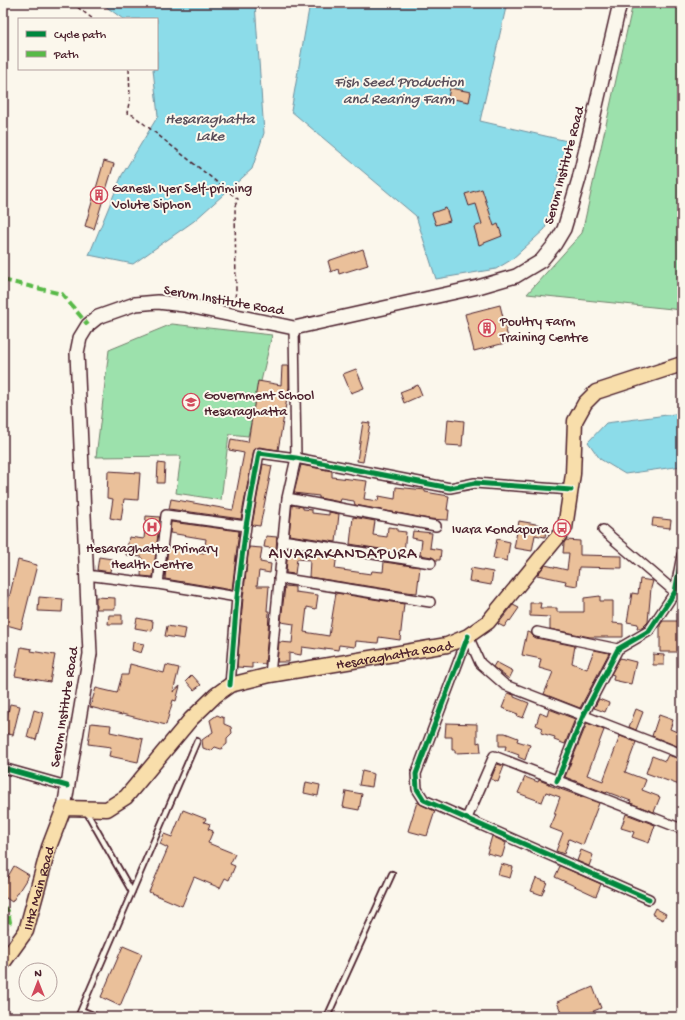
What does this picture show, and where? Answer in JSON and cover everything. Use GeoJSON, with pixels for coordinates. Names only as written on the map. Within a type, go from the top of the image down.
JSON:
{"type":"FeatureCollection","features":[{"type":"Feature","properties":{"kind":"main road","name":"Serum Institute Road"},"geometry":{"type":"LineString","coordinates":[[64,808],[90,654],[77,353],[80,338],[88,325],[98,317],[135,304],[158,302],[184,305],[294,328],[478,287],[516,276],[541,260],[555,244],[564,229],[579,179],[620,3]]}},
{"type":"Feature","properties":{"kind":"main road","name":"Hesaraghatta Road"},"geometry":{"type":"LineString","coordinates":[[64,808],[107,809],[126,797],[191,719],[216,695],[230,685],[270,675],[447,645],[468,636],[488,622],[565,528],[573,474],[575,421],[585,403],[596,392],[682,364]]}},
{"type":"Feature","properties":{"kind":"main road","name":"IIHR Main Road"},"geometry":{"type":"LineString","coordinates":[[3,963],[26,931],[49,847],[64,808]]}},
{"type":"Feature","properties":{"kind":"street"},"geometry":{"type":"LineString","coordinates":[[270,675],[278,578],[287,498],[296,458],[294,328]]}},
{"type":"Feature","properties":{"kind":"street"},"geometry":{"type":"LineString","coordinates":[[230,685],[237,597],[246,526],[259,453],[296,458],[450,488],[475,483],[571,490]]}},
{"type":"Feature","properties":{"kind":"street"},"geometry":{"type":"LineString","coordinates":[[287,498],[436,526]]}},
{"type":"Feature","properties":{"kind":"street"},"geometry":{"type":"LineString","coordinates":[[158,584],[166,515],[246,526]]}},
{"type":"Feature","properties":{"kind":"street"},"geometry":{"type":"LineString","coordinates":[[603,530],[682,599]]}},
{"type":"Feature","properties":{"kind":"street"},"geometry":{"type":"LineString","coordinates":[[282,540],[431,563]]}},
{"type":"Feature","properties":{"kind":"street"},"geometry":{"type":"LineString","coordinates":[[557,781],[583,716],[618,649],[649,631],[675,592],[682,556]]}},
{"type":"Feature","properties":{"kind":"street"},"geometry":{"type":"LineString","coordinates":[[86,575],[158,584],[237,597]]}},
{"type":"Feature","properties":{"kind":"street"},"geometry":{"type":"LineString","coordinates":[[278,578],[430,602]]}},
{"type":"Feature","properties":{"kind":"street"},"geometry":{"type":"LineString","coordinates":[[537,632],[618,649]]}},
{"type":"Feature","properties":{"kind":"street"},"geometry":{"type":"LineString","coordinates":[[468,636],[480,663],[505,685],[682,754]]}},
{"type":"Feature","properties":{"kind":"street"},"geometry":{"type":"LineString","coordinates":[[468,636],[416,774],[417,789],[424,800],[649,898]]}},
{"type":"Feature","properties":{"kind":"street"},"geometry":{"type":"LineString","coordinates":[[467,818],[494,756],[682,829]]}},
{"type":"Feature","properties":{"kind":"street"},"geometry":{"type":"LineString","coordinates":[[3,768],[67,786]]}},
{"type":"Feature","properties":{"kind":"lane"},"geometry":{"type":"LineString","coordinates":[[78,1017],[197,741]]}},
{"type":"Feature","properties":{"kind":"lane"},"geometry":{"type":"LineString","coordinates":[[85,809],[132,892]]}},
{"type":"Feature","properties":{"kind":"lane"},"geometry":{"type":"LineString","coordinates":[[327,1017],[392,874]]}},
{"type":"Feature","properties":{"kind":"lane"},"geometry":{"type":"LineString","coordinates":[[81,1010],[98,1017]]}},
{"type":"Feature","properties":{"kind":"path"},"geometry":{"type":"LineString","coordinates":[[72,3],[92,18]]}},
{"type":"Feature","properties":{"kind":"path"},"geometry":{"type":"LineString","coordinates":[[129,70],[130,98],[128,113],[133,115],[238,199],[235,206],[236,291],[233,315]]}},
{"type":"Feature","properties":{"kind":"green space"},"geometry":{"type":"Polygon","coordinates":[[[633,3],[682,3],[682,310],[527,294],[582,233],[633,3]]]}},
{"type":"Feature","properties":{"kind":"green space","name":"Government School Hesaraghatta"},"geometry":{"type":"Polygon","coordinates":[[[172,324],[272,335],[248,436],[229,434],[221,500],[176,493],[181,456],[96,457],[109,350],[172,324]]]}},
{"type":"Feature","properties":{"kind":"water","name":"Hesaraghatta Lake"},"geometry":{"type":"Polygon","coordinates":[[[101,3],[255,3],[264,133],[252,169],[194,221],[133,264],[89,255],[122,175],[158,116],[153,70],[158,70],[158,18],[122,18],[101,3]]]}},
{"type":"Feature","properties":{"kind":"water","name":"Fish Seed Production and Rearing Farm"},"geometry":{"type":"Polygon","coordinates":[[[310,3],[507,3],[480,121],[567,141],[545,229],[511,260],[496,269],[436,279],[416,216],[291,111],[310,3]]]}},
{"type":"Feature","properties":{"kind":"water"},"geometry":{"type":"Polygon","coordinates":[[[682,413],[682,466],[625,474],[600,459],[588,442],[606,423],[682,413]]]}},
{"type":"Feature","properties":{"kind":"building"},"geometry":{"type":"Polygon","coordinates":[[[450,88],[471,92],[469,102],[448,98],[450,88]]]}},
{"type":"Feature","properties":{"kind":"building","name":"Ganesh Iyer Self-priming Volute Siphon"},"geometry":{"type":"Polygon","coordinates":[[[104,161],[114,164],[94,229],[85,226],[104,161]]]}},
{"type":"Feature","properties":{"kind":"building"},"geometry":{"type":"Polygon","coordinates":[[[482,189],[494,226],[498,224],[502,236],[479,245],[474,227],[482,224],[476,204],[469,206],[465,194],[482,189]]]}},
{"type":"Feature","properties":{"kind":"building"},"geometry":{"type":"Polygon","coordinates":[[[446,208],[450,221],[436,225],[432,213],[446,208]]]}},
{"type":"Feature","properties":{"kind":"building"},"geometry":{"type":"Polygon","coordinates":[[[363,249],[368,265],[339,274],[338,269],[331,272],[328,261],[363,249]]]}},
{"type":"Feature","properties":{"kind":"building","name":"Poultry Farm Training Centre"},"geometry":{"type":"Polygon","coordinates":[[[500,305],[509,342],[474,351],[465,314],[500,305]]]}},
{"type":"Feature","properties":{"kind":"building"},"geometry":{"type":"Polygon","coordinates":[[[282,366],[289,366],[289,387],[278,450],[259,447],[254,450],[241,519],[169,509],[171,499],[233,510],[244,453],[229,450],[231,439],[248,442],[258,381],[281,385],[282,366]]]}},
{"type":"Feature","properties":{"kind":"building"},"geometry":{"type":"Polygon","coordinates":[[[356,369],[364,388],[351,393],[343,374],[356,369]]]}},
{"type":"Feature","properties":{"kind":"building"},"geometry":{"type":"Polygon","coordinates":[[[418,385],[422,395],[404,403],[400,392],[418,385]]]}},
{"type":"Feature","properties":{"kind":"building"},"geometry":{"type":"Polygon","coordinates":[[[448,419],[464,421],[462,446],[446,445],[448,419]]]}},
{"type":"Feature","properties":{"kind":"building"},"geometry":{"type":"Polygon","coordinates":[[[363,422],[370,423],[363,462],[357,461],[363,422]]]}},
{"type":"Feature","properties":{"kind":"building"},"geometry":{"type":"Polygon","coordinates":[[[158,463],[165,464],[164,483],[157,483],[158,463]]]}},
{"type":"Feature","properties":{"kind":"building"},"geometry":{"type":"Polygon","coordinates":[[[263,464],[272,466],[260,526],[252,525],[263,464]]]}},
{"type":"Feature","properties":{"kind":"building"},"geometry":{"type":"Polygon","coordinates":[[[301,465],[332,471],[332,477],[367,481],[364,499],[378,501],[379,496],[395,499],[396,487],[425,490],[425,492],[449,496],[447,510],[449,510],[448,520],[429,519],[355,505],[354,501],[341,499],[340,502],[319,498],[319,496],[294,493],[301,465]]]}},
{"type":"Feature","properties":{"kind":"building"},"geometry":{"type":"Polygon","coordinates":[[[108,471],[140,473],[138,500],[124,499],[121,520],[110,518],[113,499],[107,498],[108,471]]]}},
{"type":"Feature","properties":{"kind":"building"},"geometry":{"type":"Polygon","coordinates":[[[292,505],[303,507],[303,509],[312,510],[312,513],[329,515],[329,512],[339,514],[336,542],[289,535],[292,505]]]}},
{"type":"Feature","properties":{"kind":"building"},"geometry":{"type":"Polygon","coordinates":[[[146,516],[160,517],[153,577],[141,576],[142,557],[126,555],[129,537],[144,539],[146,516]]]}},
{"type":"Feature","properties":{"kind":"building"},"geometry":{"type":"Polygon","coordinates":[[[353,517],[375,521],[373,535],[387,537],[388,527],[397,528],[397,531],[406,532],[404,553],[350,544],[353,517]]]}},
{"type":"Feature","properties":{"kind":"building"},"geometry":{"type":"Polygon","coordinates":[[[653,518],[671,520],[670,528],[652,526],[653,518]]]}},
{"type":"Feature","properties":{"kind":"building"},"geometry":{"type":"Polygon","coordinates":[[[519,521],[547,526],[545,537],[535,535],[532,551],[514,548],[519,521]]]}},
{"type":"Feature","properties":{"kind":"building"},"geometry":{"type":"Polygon","coordinates":[[[171,522],[239,531],[232,590],[165,579],[168,547],[204,553],[206,539],[170,533],[171,522]]]}},
{"type":"Feature","properties":{"kind":"building"},"geometry":{"type":"Polygon","coordinates":[[[413,531],[432,533],[430,548],[441,550],[440,560],[420,555],[422,540],[412,538],[413,531]]]}},
{"type":"Feature","properties":{"kind":"building"},"geometry":{"type":"Polygon","coordinates":[[[266,536],[277,537],[276,549],[264,547],[266,536]]]}},
{"type":"Feature","properties":{"kind":"building"},"geometry":{"type":"Polygon","coordinates":[[[497,539],[510,542],[507,561],[493,558],[497,539]]]}},
{"type":"Feature","properties":{"kind":"building"},"geometry":{"type":"Polygon","coordinates":[[[566,540],[580,541],[580,555],[622,556],[622,568],[579,567],[577,586],[565,584],[566,581],[537,575],[545,565],[567,570],[569,553],[563,553],[564,543],[566,540]]]}},
{"type":"Feature","properties":{"kind":"building"},"geometry":{"type":"Polygon","coordinates":[[[249,547],[262,548],[260,562],[271,564],[270,573],[259,571],[257,586],[269,586],[267,611],[269,611],[268,634],[265,664],[252,663],[252,668],[237,667],[249,547]]]}},
{"type":"Feature","properties":{"kind":"building"},"geometry":{"type":"Polygon","coordinates":[[[288,547],[337,554],[335,569],[371,574],[372,571],[383,572],[384,562],[420,567],[417,593],[309,577],[310,560],[297,559],[295,574],[286,573],[288,547]]]}},
{"type":"Feature","properties":{"kind":"building"},"geometry":{"type":"Polygon","coordinates":[[[99,557],[112,559],[110,572],[97,570],[99,557]]]}},
{"type":"Feature","properties":{"kind":"building"},"geometry":{"type":"Polygon","coordinates":[[[18,560],[37,565],[21,629],[3,624],[18,560]]]}},
{"type":"Feature","properties":{"kind":"building"},"geometry":{"type":"Polygon","coordinates":[[[471,568],[493,572],[491,585],[469,581],[471,568]]]}},
{"type":"Feature","properties":{"kind":"building"},"geometry":{"type":"Polygon","coordinates":[[[640,579],[653,581],[648,622],[642,628],[637,628],[638,624],[627,622],[632,593],[638,594],[640,579]]]}},
{"type":"Feature","properties":{"kind":"building"},"geometry":{"type":"Polygon","coordinates":[[[285,586],[295,587],[295,592],[318,595],[316,609],[307,607],[304,632],[329,636],[336,593],[404,604],[400,640],[379,637],[378,643],[356,641],[355,647],[339,645],[338,650],[302,647],[301,655],[289,653],[289,662],[277,662],[279,642],[292,643],[294,624],[281,622],[285,586]]]}},
{"type":"Feature","properties":{"kind":"building"},"geometry":{"type":"Polygon","coordinates":[[[600,596],[600,601],[613,601],[613,623],[623,624],[623,637],[590,637],[550,629],[550,617],[530,616],[530,603],[541,603],[540,608],[557,608],[557,612],[584,612],[584,598],[600,596]]]}},
{"type":"Feature","properties":{"kind":"building"},"geometry":{"type":"Polygon","coordinates":[[[39,597],[63,599],[62,612],[38,611],[39,597]]]}},
{"type":"Feature","properties":{"kind":"building"},"geometry":{"type":"Polygon","coordinates":[[[96,597],[115,598],[115,609],[96,609],[96,597]]]}},
{"type":"Feature","properties":{"kind":"building"},"geometry":{"type":"Polygon","coordinates":[[[513,605],[519,608],[510,621],[509,620],[504,627],[498,624],[513,605]]]}},
{"type":"Feature","properties":{"kind":"building"},"geometry":{"type":"Polygon","coordinates":[[[109,615],[122,615],[122,624],[108,624],[109,615]]]}},
{"type":"Feature","properties":{"kind":"building"},"geometry":{"type":"Polygon","coordinates":[[[137,618],[153,621],[152,631],[135,628],[137,618]]]}},
{"type":"Feature","properties":{"kind":"building"},"geometry":{"type":"Polygon","coordinates":[[[663,621],[682,621],[682,652],[660,652],[660,625],[663,621]]]}},
{"type":"Feature","properties":{"kind":"building"},"geometry":{"type":"Polygon","coordinates":[[[167,626],[186,629],[184,639],[165,636],[167,626]]]}},
{"type":"Feature","properties":{"kind":"building"},"geometry":{"type":"Polygon","coordinates":[[[527,632],[531,633],[536,638],[575,646],[572,663],[587,669],[594,650],[609,653],[580,708],[544,694],[553,672],[539,668],[541,659],[522,655],[527,632]]]}},
{"type":"Feature","properties":{"kind":"building"},"geometry":{"type":"Polygon","coordinates":[[[133,642],[144,644],[141,653],[132,650],[133,642]]]}},
{"type":"Feature","properties":{"kind":"building"},"geometry":{"type":"Polygon","coordinates":[[[21,647],[32,649],[31,651],[55,655],[50,682],[15,676],[21,647]]]}},
{"type":"Feature","properties":{"kind":"building"},"geometry":{"type":"Polygon","coordinates":[[[653,654],[664,655],[664,665],[653,665],[653,654]]]}},
{"type":"Feature","properties":{"kind":"building"},"geometry":{"type":"Polygon","coordinates":[[[620,658],[636,662],[631,684],[613,680],[614,675],[611,674],[620,658]]]}},
{"type":"Feature","properties":{"kind":"building"},"geometry":{"type":"Polygon","coordinates":[[[496,662],[513,671],[509,679],[493,667],[496,662]]]}},
{"type":"Feature","properties":{"kind":"building"},"geometry":{"type":"Polygon","coordinates":[[[130,664],[164,673],[166,665],[179,668],[173,692],[180,686],[176,701],[173,700],[166,725],[90,707],[96,688],[117,693],[122,675],[128,675],[130,664]]]}},
{"type":"Feature","properties":{"kind":"building"},"geometry":{"type":"Polygon","coordinates":[[[192,675],[201,685],[194,690],[186,681],[192,675]]]}},
{"type":"Feature","properties":{"kind":"building"},"geometry":{"type":"Polygon","coordinates":[[[508,693],[529,703],[523,718],[517,716],[518,714],[502,708],[508,693]]]}},
{"type":"Feature","properties":{"kind":"building"},"geometry":{"type":"Polygon","coordinates":[[[599,699],[609,703],[605,712],[594,708],[599,699]]]}},
{"type":"Feature","properties":{"kind":"building"},"geometry":{"type":"Polygon","coordinates":[[[10,704],[20,706],[13,735],[3,733],[10,704]]]}},
{"type":"Feature","properties":{"kind":"building"},"geometry":{"type":"Polygon","coordinates":[[[549,709],[575,719],[565,744],[554,740],[555,737],[541,733],[543,728],[536,725],[540,713],[547,716],[549,709]]]}},
{"type":"Feature","properties":{"kind":"building"},"geometry":{"type":"Polygon","coordinates":[[[636,709],[643,712],[636,730],[629,727],[636,709]]]}},
{"type":"Feature","properties":{"kind":"building"},"geometry":{"type":"Polygon","coordinates":[[[34,710],[43,713],[36,740],[27,737],[34,710]]]}},
{"type":"Feature","properties":{"kind":"building"},"geometry":{"type":"Polygon","coordinates":[[[217,715],[224,718],[224,724],[231,727],[232,733],[227,738],[227,744],[221,749],[215,747],[211,751],[203,748],[202,740],[213,732],[210,720],[217,715]]]}},
{"type":"Feature","properties":{"kind":"building"},"geometry":{"type":"Polygon","coordinates":[[[659,715],[673,720],[670,729],[682,734],[682,748],[652,736],[659,715]]]}},
{"type":"Feature","properties":{"kind":"building"},"geometry":{"type":"Polygon","coordinates":[[[91,723],[111,725],[110,732],[143,739],[138,762],[109,756],[111,747],[88,744],[91,723]]]}},
{"type":"Feature","properties":{"kind":"building"},"geometry":{"type":"Polygon","coordinates":[[[446,723],[477,724],[477,743],[480,742],[481,752],[455,753],[455,750],[452,750],[452,737],[445,737],[446,723]]]}},
{"type":"Feature","properties":{"kind":"building"},"geometry":{"type":"Polygon","coordinates":[[[587,723],[604,730],[587,775],[603,781],[620,736],[636,742],[625,772],[646,780],[642,790],[660,797],[654,812],[630,803],[631,801],[565,777],[587,723]]]}},
{"type":"Feature","properties":{"kind":"building"},"geometry":{"type":"Polygon","coordinates":[[[499,733],[505,733],[518,738],[517,741],[530,745],[525,760],[518,757],[519,755],[505,750],[506,746],[499,746],[499,733]]]}},
{"type":"Feature","properties":{"kind":"building"},"geometry":{"type":"Polygon","coordinates":[[[668,755],[682,760],[682,786],[646,773],[652,756],[665,761],[668,755]]]}},
{"type":"Feature","properties":{"kind":"building"},"geometry":{"type":"Polygon","coordinates":[[[497,764],[504,766],[498,782],[491,779],[497,764]]]}},
{"type":"Feature","properties":{"kind":"building"},"geometry":{"type":"Polygon","coordinates":[[[362,771],[374,774],[372,787],[359,785],[362,771]]]}},
{"type":"Feature","properties":{"kind":"building"},"geometry":{"type":"Polygon","coordinates":[[[525,777],[538,782],[539,780],[599,803],[583,845],[569,839],[564,854],[556,851],[563,833],[550,828],[556,814],[554,814],[560,797],[546,792],[542,802],[518,793],[525,777]]]}},
{"type":"Feature","properties":{"kind":"building"},"geometry":{"type":"Polygon","coordinates":[[[306,782],[320,785],[318,796],[304,793],[306,782]]]}},
{"type":"Feature","properties":{"kind":"building"},"geometry":{"type":"Polygon","coordinates":[[[346,791],[362,794],[359,810],[343,807],[346,791]]]}},
{"type":"Feature","properties":{"kind":"building"},"geometry":{"type":"Polygon","coordinates":[[[417,802],[435,811],[427,836],[408,831],[417,802]]]}},
{"type":"Feature","properties":{"kind":"building"},"geometry":{"type":"Polygon","coordinates":[[[183,810],[206,819],[204,822],[210,824],[208,829],[213,831],[208,843],[235,854],[230,864],[235,866],[229,880],[225,878],[220,888],[194,877],[182,906],[149,892],[168,848],[160,844],[164,834],[172,837],[183,810]]]}},
{"type":"Feature","properties":{"kind":"building"},"geometry":{"type":"Polygon","coordinates":[[[626,814],[655,825],[649,843],[632,837],[634,832],[621,828],[626,814]]]}},
{"type":"Feature","properties":{"kind":"building"},"geometry":{"type":"Polygon","coordinates":[[[492,836],[506,843],[502,857],[487,853],[492,836]]]}},
{"type":"Feature","properties":{"kind":"building"},"geometry":{"type":"Polygon","coordinates":[[[581,850],[593,855],[589,866],[577,861],[581,850]]]}},
{"type":"Feature","properties":{"kind":"building"},"geometry":{"type":"Polygon","coordinates":[[[501,864],[513,867],[510,878],[498,875],[501,864]]]}},
{"type":"Feature","properties":{"kind":"building"},"geometry":{"type":"Polygon","coordinates":[[[14,866],[29,875],[12,902],[3,896],[3,885],[14,866]]]}},
{"type":"Feature","properties":{"kind":"building"},"geometry":{"type":"Polygon","coordinates":[[[560,866],[601,884],[596,896],[555,877],[560,866]]]}},
{"type":"Feature","properties":{"kind":"building"},"geometry":{"type":"Polygon","coordinates":[[[536,878],[547,882],[542,895],[531,891],[536,878]]]}},
{"type":"Feature","properties":{"kind":"building"},"geometry":{"type":"Polygon","coordinates":[[[655,908],[666,914],[663,920],[652,914],[655,908]]]}},
{"type":"Feature","properties":{"kind":"building"},"geometry":{"type":"Polygon","coordinates":[[[123,946],[142,954],[120,1006],[101,997],[123,946]]]}},
{"type":"Feature","properties":{"kind":"building"},"geometry":{"type":"Polygon","coordinates":[[[593,987],[601,1008],[579,1017],[563,1017],[557,1002],[593,987]]]}},
{"type":"Feature","properties":{"kind":"marked path"},"geometry":{"type":"LineString","coordinates":[[3,280],[62,294],[88,325]]}},
{"type":"Feature","properties":{"kind":"marked path"},"geometry":{"type":"LineString","coordinates":[[3,906],[8,911],[10,922],[3,932]]}},
{"type":"Feature","properties":{"kind":"cycle path"},"geometry":{"type":"LineString","coordinates":[[230,685],[237,597],[246,526],[259,453],[296,458],[450,488],[475,483],[571,490]]}},
{"type":"Feature","properties":{"kind":"cycle path"},"geometry":{"type":"LineString","coordinates":[[557,781],[583,716],[618,649],[649,631],[675,592],[682,555]]}},
{"type":"Feature","properties":{"kind":"cycle path"},"geometry":{"type":"LineString","coordinates":[[468,636],[416,774],[417,789],[424,800],[649,899]]}},
{"type":"Feature","properties":{"kind":"cycle path"},"geometry":{"type":"LineString","coordinates":[[3,768],[67,786]]}},
{"type":"Feature","properties":{"kind":"place","name":"Ganesh Iyer Self-priming Volute Siphon"},"geometry":{"type":"Point","coordinates":[99,195]}},
{"type":"Feature","properties":{"kind":"place","name":"Poultry Farm Training Centre"},"geometry":{"type":"Point","coordinates":[487,328]}},
{"type":"Feature","properties":{"kind":"place","name":"Government School Hesaraghatta"},"geometry":{"type":"Point","coordinates":[191,402]}},
{"type":"Feature","properties":{"kind":"place","name":"Hesaraghatta Primary Health Centre"},"geometry":{"type":"Point","coordinates":[152,527]}},
{"type":"Feature","properties":{"kind":"place","name":"Ivara Kondapura"},"geometry":{"type":"Point","coordinates":[562,528]}},
{"type":"Feature","properties":{"kind":"district","name":"AIVARAKANDAPURA"},"geometry":{"type":"Point","coordinates":[343,552]}}]}
